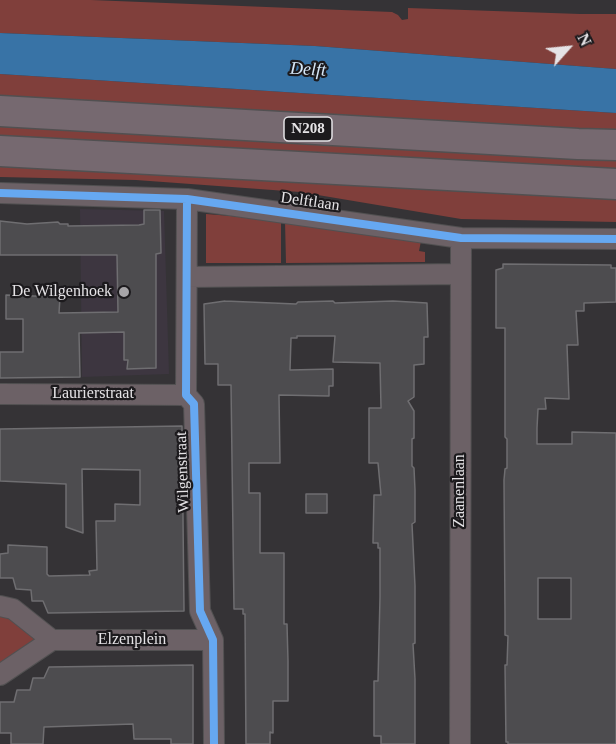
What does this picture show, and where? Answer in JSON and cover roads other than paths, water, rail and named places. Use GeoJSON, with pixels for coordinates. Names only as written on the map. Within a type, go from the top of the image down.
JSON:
{"type":"FeatureCollection","features":[{"type":"Feature","properties":{"kind":"main road","name":"N208"},"geometry":{"type":"LineString","coordinates":[[0,111],[616,145]]}},
{"type":"Feature","properties":{"kind":"main road","name":"Delftlaan"},"geometry":{"type":"LineString","coordinates":[[0,151],[616,184]]}},
{"type":"Feature","properties":{"kind":"street","name":"Delftlaan"},"geometry":{"type":"LineString","coordinates":[[0,193],[187,199],[461,238],[616,239]]}},
{"type":"Feature","properties":{"kind":"street","name":"Wilgenstraat"},"geometry":{"type":"LineString","coordinates":[[187,199],[186,395],[194,404],[200,611],[213,640],[214,744]]}},
{"type":"Feature","properties":{"kind":"street","name":"Zaanenlaan"},"geometry":{"type":"LineString","coordinates":[[460,744],[461,238]]}},
{"type":"Feature","properties":{"kind":"street"},"geometry":{"type":"LineString","coordinates":[[187,278],[460,274]]}},
{"type":"Feature","properties":{"kind":"street","name":"Laurierstraat"},"geometry":{"type":"LineString","coordinates":[[0,394],[186,395]]}},
{"type":"Feature","properties":{"kind":"street"},"geometry":{"type":"LineString","coordinates":[[0,606],[13,609],[52,640],[0,675]]}},
{"type":"Feature","properties":{"kind":"street","name":"Elzenplein"},"geometry":{"type":"LineString","coordinates":[[52,640],[213,640]]}},
{"type":"Feature","properties":{"kind":"water","name":"Delft"},"geometry":{"type":"Polygon","coordinates":[[[0,33],[315,46],[616,69],[616,113],[0,74],[0,33]]]}},
{"type":"Feature","properties":{"kind":"place","name":"De Wilgenhoek"},"geometry":{"type":"Point","coordinates":[124,292]}}]}
